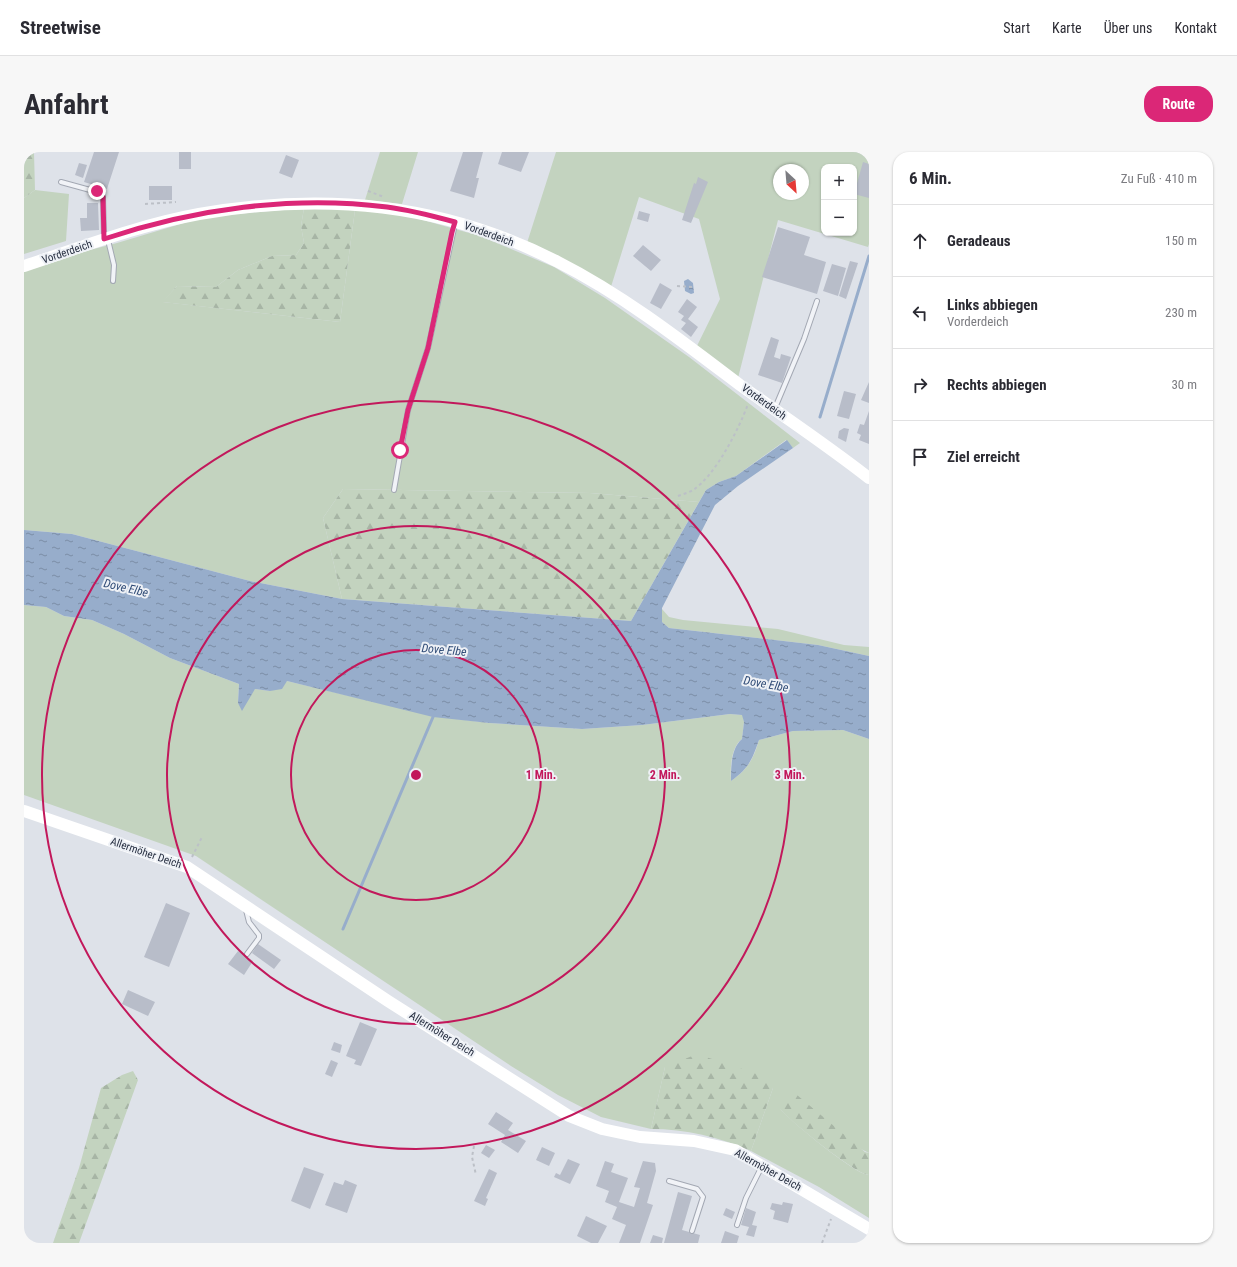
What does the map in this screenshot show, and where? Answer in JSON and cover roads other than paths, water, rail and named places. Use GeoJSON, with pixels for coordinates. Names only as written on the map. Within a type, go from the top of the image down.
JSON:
{"type":"FeatureCollection","features":[{"type":"Feature","properties":{"kind":"street","name":"Vorderdeich"},"geometry":{"type":"LineString","coordinates":[[24,266],[165,221],[200,214],[290,204],[332,203],[388,207],[455,222],[483,230],[521,245],[581,274],[642,313],[869,478]]}},
{"type":"Feature","properties":{"kind":"street","name":"Allermöher Deich"},"geometry":{"type":"LineString","coordinates":[[24,811],[187,867],[388,1001],[569,1116],[602,1129],[640,1137],[694,1141],[735,1150],[869,1229]]}},
{"type":"Feature","properties":{"kind":"lane"},"geometry":{"type":"LineString","coordinates":[[61,182],[101,193],[103,197],[106,239],[113,259],[113,281]]}},
{"type":"Feature","properties":{"kind":"lane"},"geometry":{"type":"LineString","coordinates":[[394,490],[408,410],[428,348],[455,222]]}},
{"type":"Feature","properties":{"kind":"lane"},"geometry":{"type":"LineString","coordinates":[[774,410],[804,339],[817,301]]}},
{"type":"Feature","properties":{"kind":"lane"},"geometry":{"type":"LineString","coordinates":[[245,906],[249,922],[259,935],[259,938],[247,954]]}},
{"type":"Feature","properties":{"kind":"lane"},"geometry":{"type":"LineString","coordinates":[[737,1225],[746,1198],[762,1166]]}},
{"type":"Feature","properties":{"kind":"lane"},"geometry":{"type":"LineString","coordinates":[[669,1181],[697,1189],[702,1197],[692,1231]]}},
{"type":"Feature","properties":{"kind":"water"},"geometry":{"type":"Polygon","coordinates":[[[688,279],[693,283],[694,293],[691,294],[685,291],[684,281],[688,279]]]}},
{"type":"Feature","properties":{"kind":"water","name":"Dove Elbe"},"geometry":{"type":"Polygon","coordinates":[[[787,440],[793,448],[738,486],[715,505],[662,608],[662,622],[669,628],[818,645],[869,656],[869,739],[843,730],[793,731],[759,740],[746,768],[731,781],[734,753],[738,743],[742,739],[744,722],[742,715],[730,714],[642,725],[582,729],[489,723],[433,717],[287,681],[282,689],[270,691],[255,689],[242,711],[238,703],[239,684],[170,658],[124,634],[92,620],[64,616],[46,607],[24,605],[24,530],[72,534],[250,581],[342,599],[631,621],[706,490],[719,482],[736,476],[787,440]]]}},
{"type":"Feature","properties":{"kind":"waterway"},"geometry":{"type":"LineString","coordinates":[[820,417],[869,256]]}},
{"type":"Feature","properties":{"kind":"waterway"},"geometry":{"type":"LineString","coordinates":[[343,929],[433,717]]}}]}
